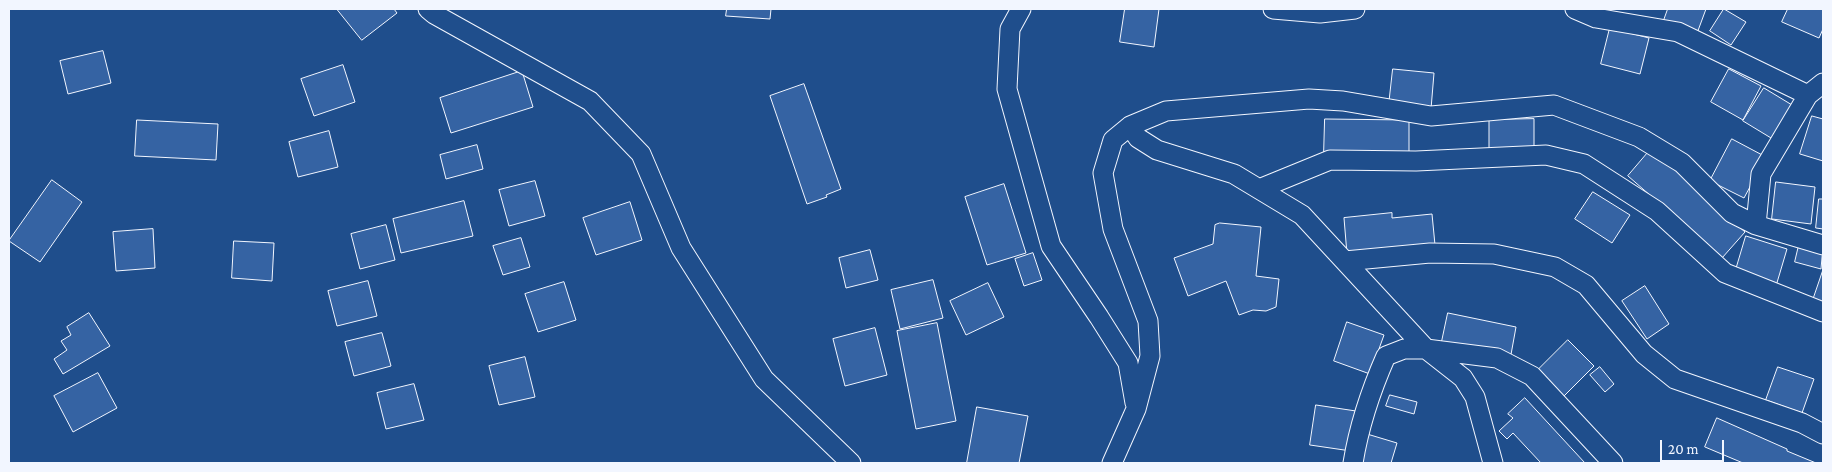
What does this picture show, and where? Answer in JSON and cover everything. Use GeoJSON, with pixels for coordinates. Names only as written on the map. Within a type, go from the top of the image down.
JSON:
{"type":"FeatureCollection","features":[{"type":"Feature","properties":{"kind":"street"},"geometry":{"type":"LineString","coordinates":[[428,9],[590,101],[641,154],[681,248],[764,379],[851,463]]}},
{"type":"Feature","properties":{"kind":"street"},"geometry":{"type":"LineString","coordinates":[[1021,9],[1010,28],[1007,88],[1050,246],[1128,362],[1136,409]]}},
{"type":"Feature","properties":{"kind":"street"},"geometry":{"type":"LineString","coordinates":[[1273,9],[1320,13],[1355,9]]}},
{"type":"Feature","properties":{"kind":"street"},"geometry":{"type":"LineString","coordinates":[[1575,9],[1596,18],[1678,32],[1808,95]]}},
{"type":"Feature","properties":{"kind":"street"},"geometry":{"type":"LineString","coordinates":[[1756,225],[1761,174],[1808,95],[1823,83]]}},
{"type":"Feature","properties":{"kind":"street"},"geometry":{"type":"LineString","coordinates":[[1112,463],[1136,409],[1150,356],[1148,321],[1114,229],[1103,173],[1113,140],[1130,126],[1166,111],[1309,99],[1343,101],[1430,116],[1554,105],[1639,136],[1682,163],[1732,213],[1756,225],[1823,245]]}},
{"type":"Feature","properties":{"kind":"street"},"geometry":{"type":"LineString","coordinates":[[1130,126],[1138,138],[1156,150],[1234,174],[1302,215],[1426,349],[1463,378],[1475,397],[1493,463]]}},
{"type":"Feature","properties":{"kind":"street"},"geometry":{"type":"LineString","coordinates":[[1259,189],[1330,160],[1416,161],[1546,155],[1584,164],[1657,211],[1725,273],[1823,312]]}},
{"type":"Feature","properties":{"kind":"street"},"geometry":{"type":"LineString","coordinates":[[1344,261],[1430,253],[1494,254],[1555,267],[1586,286],[1644,354],[1675,379],[1802,423],[1823,434]]}},
{"type":"Feature","properties":{"kind":"street"},"geometry":{"type":"LineString","coordinates":[[1353,463],[1373,385],[1386,356],[1404,349],[1426,349],[1498,358],[1532,376],[1613,463]]}},
{"type":"Feature","properties":{"kind":"building"},"geometry":{"type":"Polygon","coordinates":[[[337,9],[394,9],[397,13],[362,40],[337,9]]]}},
{"type":"Feature","properties":{"kind":"building"},"geometry":{"type":"Polygon","coordinates":[[[727,9],[771,9],[770,19],[726,16],[727,9]]]}},
{"type":"Feature","properties":{"kind":"building"},"geometry":{"type":"Polygon","coordinates":[[[1125,9],[1159,9],[1154,47],[1120,42],[1125,9]]]}},
{"type":"Feature","properties":{"kind":"building"},"geometry":{"type":"Polygon","coordinates":[[[1668,9],[1706,9],[1696,36],[1663,23],[1668,9]]]}},
{"type":"Feature","properties":{"kind":"building"},"geometry":{"type":"Polygon","coordinates":[[[1724,9],[1746,22],[1731,45],[1710,31],[1724,9]]]}},
{"type":"Feature","properties":{"kind":"building"},"geometry":{"type":"Polygon","coordinates":[[[1788,9],[1823,9],[1823,29],[1819,38],[1782,22],[1788,9]]]}},
{"type":"Feature","properties":{"kind":"building"},"geometry":{"type":"Polygon","coordinates":[[[1610,28],[1649,38],[1640,74],[1601,64],[1610,28]]]}},
{"type":"Feature","properties":{"kind":"building"},"geometry":{"type":"Polygon","coordinates":[[[103,51],[111,83],[68,94],[60,61],[103,51]]]}},
{"type":"Feature","properties":{"kind":"building"},"geometry":{"type":"Polygon","coordinates":[[[343,65],[355,102],[314,116],[301,79],[343,65]]]}},
{"type":"Feature","properties":{"kind":"building"},"geometry":{"type":"Polygon","coordinates":[[[1393,69],[1434,73],[1431,109],[1389,105],[1393,69]]]}},
{"type":"Feature","properties":{"kind":"building"},"geometry":{"type":"Polygon","coordinates":[[[1729,69],[1761,86],[1743,120],[1711,102],[1729,69]]]}},
{"type":"Feature","properties":{"kind":"building"},"geometry":{"type":"Polygon","coordinates":[[[522,71],[533,107],[451,133],[440,98],[522,71]]]}},
{"type":"Feature","properties":{"kind":"building"},"geometry":{"type":"Polygon","coordinates":[[[804,84],[841,189],[826,195],[827,197],[807,204],[770,96],[804,84]]]}},
{"type":"Feature","properties":{"kind":"building"},"geometry":{"type":"Polygon","coordinates":[[[1764,88],[1797,108],[1776,141],[1743,121],[1764,88]]]}},
{"type":"Feature","properties":{"kind":"building"},"geometry":{"type":"Polygon","coordinates":[[[1812,116],[1823,119],[1823,161],[1800,154],[1812,116]]]}},
{"type":"Feature","properties":{"kind":"building"},"geometry":{"type":"Polygon","coordinates":[[[1325,119],[1409,120],[1409,155],[1324,154],[1325,119]]]}},
{"type":"Feature","properties":{"kind":"building"},"geometry":{"type":"Polygon","coordinates":[[[1534,119],[1534,155],[1489,155],[1489,120],[1534,119]]]}},
{"type":"Feature","properties":{"kind":"building"},"geometry":{"type":"Polygon","coordinates":[[[137,120],[218,124],[216,160],[135,156],[137,120]]]}},
{"type":"Feature","properties":{"kind":"building"},"geometry":{"type":"Polygon","coordinates":[[[329,131],[338,167],[298,177],[289,142],[329,131]]]}},
{"type":"Feature","properties":{"kind":"building"},"geometry":{"type":"Polygon","coordinates":[[[1732,139],[1766,157],[1744,198],[1710,181],[1732,139]]]}},
{"type":"Feature","properties":{"kind":"building"},"geometry":{"type":"Polygon","coordinates":[[[477,145],[483,169],[446,179],[440,155],[477,145]]]}},
{"type":"Feature","properties":{"kind":"building"},"geometry":{"type":"Polygon","coordinates":[[[1651,149],[1745,232],[1722,258],[1628,176],[1651,149]]]}},
{"type":"Feature","properties":{"kind":"building"},"geometry":{"type":"Polygon","coordinates":[[[52,180],[82,202],[40,262],[9,241],[52,180]]]}},
{"type":"Feature","properties":{"kind":"building"},"geometry":{"type":"Polygon","coordinates":[[[535,181],[545,216],[509,226],[499,190],[535,181]]]}},
{"type":"Feature","properties":{"kind":"building"},"geometry":{"type":"Polygon","coordinates":[[[1776,182],[1815,187],[1811,224],[1772,219],[1776,182]]]}},
{"type":"Feature","properties":{"kind":"building"},"geometry":{"type":"Polygon","coordinates":[[[1004,184],[1026,253],[987,265],[965,197],[1004,184]]]}},
{"type":"Feature","properties":{"kind":"building"},"geometry":{"type":"Polygon","coordinates":[[[1593,192],[1630,215],[1612,243],[1575,219],[1593,192]]]}},
{"type":"Feature","properties":{"kind":"building"},"geometry":{"type":"Polygon","coordinates":[[[1819,199],[1823,199],[1823,229],[1816,228],[1819,199]]]}},
{"type":"Feature","properties":{"kind":"building"},"geometry":{"type":"Polygon","coordinates":[[[464,201],[473,236],[401,253],[393,219],[464,201]]]}},
{"type":"Feature","properties":{"kind":"building"},"geometry":{"type":"Polygon","coordinates":[[[630,202],[642,240],[596,255],[583,218],[630,202]]]}},
{"type":"Feature","properties":{"kind":"building"},"geometry":{"type":"Polygon","coordinates":[[[1392,213],[1392,218],[1432,214],[1435,245],[1347,254],[1344,218],[1392,213]]]}},
{"type":"Feature","properties":{"kind":"building"},"geometry":{"type":"Polygon","coordinates":[[[1220,223],[1261,227],[1256,276],[1279,279],[1276,307],[1266,311],[1253,310],[1239,315],[1226,281],[1188,296],[1174,258],[1213,244],[1215,225],[1220,223]]]}},
{"type":"Feature","properties":{"kind":"building"},"geometry":{"type":"Polygon","coordinates":[[[386,225],[395,260],[360,269],[351,234],[386,225]]]}},
{"type":"Feature","properties":{"kind":"building"},"geometry":{"type":"Polygon","coordinates":[[[153,229],[155,268],[116,271],[113,232],[153,229]]]}},
{"type":"Feature","properties":{"kind":"building"},"geometry":{"type":"Polygon","coordinates":[[[1746,236],[1787,249],[1776,286],[1735,273],[1746,236]]]}},
{"type":"Feature","properties":{"kind":"building"},"geometry":{"type":"Polygon","coordinates":[[[521,238],[530,267],[503,275],[493,246],[521,238]]]}},
{"type":"Feature","properties":{"kind":"building"},"geometry":{"type":"Polygon","coordinates":[[[234,241],[274,243],[272,281],[232,278],[234,241]]]}},
{"type":"Feature","properties":{"kind":"building"},"geometry":{"type":"Polygon","coordinates":[[[1800,241],[1823,246],[1821,269],[1795,262],[1800,241]]]}},
{"type":"Feature","properties":{"kind":"building"},"geometry":{"type":"Polygon","coordinates":[[[870,250],[878,280],[846,288],[839,258],[870,250]]]}},
{"type":"Feature","properties":{"kind":"building"},"geometry":{"type":"Polygon","coordinates":[[[1033,253],[1042,280],[1024,286],[1015,259],[1033,253]]]}},
{"type":"Feature","properties":{"kind":"building"},"geometry":{"type":"Polygon","coordinates":[[[1823,270],[1823,307],[1812,303],[1823,270]]]}},
{"type":"Feature","properties":{"kind":"building"},"geometry":{"type":"Polygon","coordinates":[[[933,280],[943,318],[900,329],[891,290],[933,280]]]}},
{"type":"Feature","properties":{"kind":"building"},"geometry":{"type":"Polygon","coordinates":[[[368,281],[377,316],[337,326],[328,291],[368,281]]]}},
{"type":"Feature","properties":{"kind":"building"},"geometry":{"type":"Polygon","coordinates":[[[564,282],[576,320],[538,332],[525,294],[564,282]]]}},
{"type":"Feature","properties":{"kind":"building"},"geometry":{"type":"Polygon","coordinates":[[[988,283],[1004,317],[966,335],[950,301],[988,283]]]}},
{"type":"Feature","properties":{"kind":"building"},"geometry":{"type":"Polygon","coordinates":[[[1645,286],[1669,324],[1647,339],[1622,301],[1645,286]]]}},
{"type":"Feature","properties":{"kind":"building"},"geometry":{"type":"Polygon","coordinates":[[[89,313],[110,346],[63,374],[54,359],[67,350],[61,341],[71,335],[67,327],[89,313]]]}},
{"type":"Feature","properties":{"kind":"building"},"geometry":{"type":"Polygon","coordinates":[[[1448,313],[1516,327],[1510,360],[1441,346],[1448,313]]]}},
{"type":"Feature","properties":{"kind":"building"},"geometry":{"type":"Polygon","coordinates":[[[1347,322],[1384,335],[1370,374],[1334,361],[1347,322]]]}},
{"type":"Feature","properties":{"kind":"building"},"geometry":{"type":"Polygon","coordinates":[[[937,323],[956,421],[916,429],[897,331],[937,323]]]}},
{"type":"Feature","properties":{"kind":"building"},"geometry":{"type":"Polygon","coordinates":[[[875,328],[887,375],[845,386],[833,339],[875,328]]]}},
{"type":"Feature","properties":{"kind":"building"},"geometry":{"type":"Polygon","coordinates":[[[382,333],[391,366],[354,376],[345,342],[382,333]]]}},
{"type":"Feature","properties":{"kind":"building"},"geometry":{"type":"Polygon","coordinates":[[[1568,340],[1594,366],[1564,396],[1538,370],[1568,340]]]}},
{"type":"Feature","properties":{"kind":"building"},"geometry":{"type":"Polygon","coordinates":[[[525,357],[535,397],[499,405],[489,366],[525,357]]]}},
{"type":"Feature","properties":{"kind":"building"},"geometry":{"type":"Polygon","coordinates":[[[1600,367],[1614,384],[1605,392],[1590,375],[1600,367]]]}},
{"type":"Feature","properties":{"kind":"building"},"geometry":{"type":"Polygon","coordinates":[[[1778,367],[1814,379],[1802,413],[1766,400],[1778,367]]]}},
{"type":"Feature","properties":{"kind":"building"},"geometry":{"type":"Polygon","coordinates":[[[98,373],[117,408],[73,432],[54,396],[98,373]]]}},
{"type":"Feature","properties":{"kind":"building"},"geometry":{"type":"Polygon","coordinates":[[[414,384],[424,420],[386,429],[377,393],[414,384]]]}},
{"type":"Feature","properties":{"kind":"building"},"geometry":{"type":"Polygon","coordinates":[[[1390,395],[1417,402],[1414,414],[1386,406],[1390,395]]]}},
{"type":"Feature","properties":{"kind":"building"},"geometry":{"type":"Polygon","coordinates":[[[1525,398],[1585,463],[1541,463],[1513,433],[1507,439],[1499,431],[1513,418],[1508,414],[1525,398]]]}},
{"type":"Feature","properties":{"kind":"building"},"geometry":{"type":"Polygon","coordinates":[[[1316,405],[1356,411],[1351,451],[1310,445],[1316,405]]]}},
{"type":"Feature","properties":{"kind":"building"},"geometry":{"type":"Polygon","coordinates":[[[977,407],[1028,416],[1019,463],[967,463],[977,407]]]}},
{"type":"Feature","properties":{"kind":"building"},"geometry":{"type":"Polygon","coordinates":[[[1717,418],[1816,463],[1743,463],[1705,447],[1717,418]]]}},
{"type":"Feature","properties":{"kind":"building"},"geometry":{"type":"Polygon","coordinates":[[[1367,434],[1397,443],[1391,463],[1358,463],[1367,434]]]}}]}
